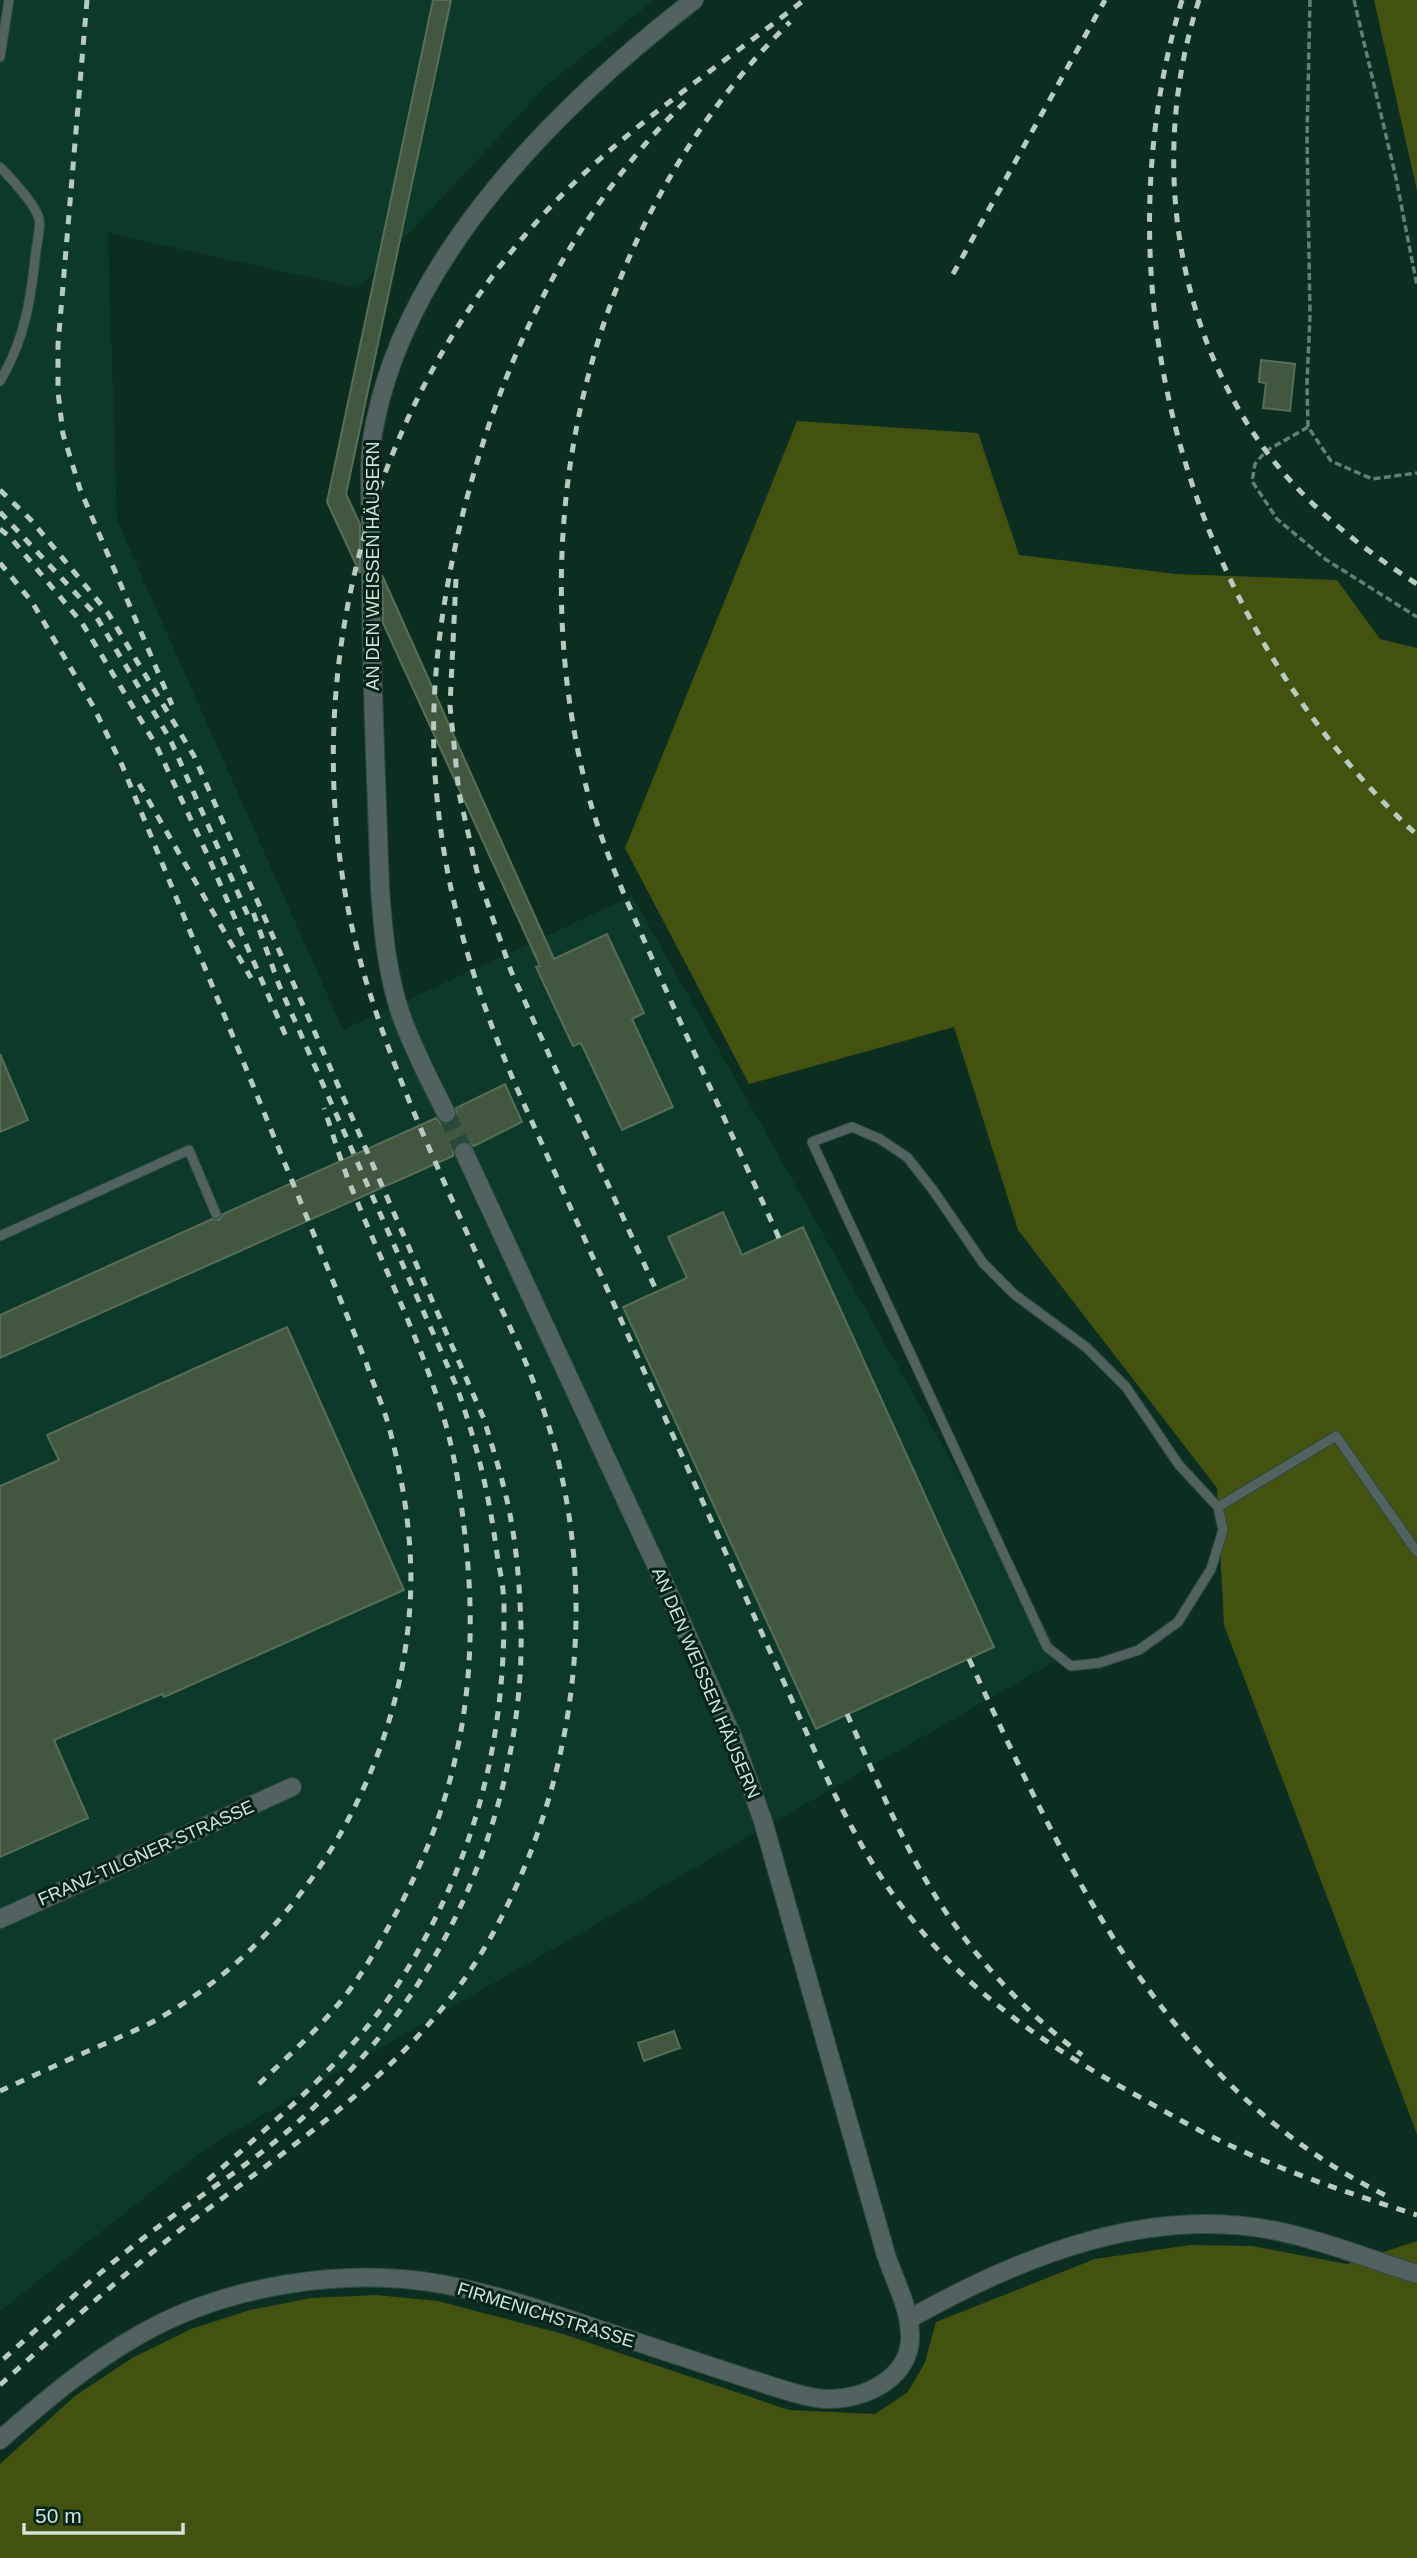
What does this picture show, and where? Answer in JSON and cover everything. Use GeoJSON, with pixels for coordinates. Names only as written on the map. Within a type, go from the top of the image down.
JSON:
{"type":"FeatureCollection","features":[{"type":"Feature","properties":{"kind":"street","name":"AN DEN WEISSEN HÄUSERN"},"geometry":{"type":"LineString","coordinates":[[446,1113],[401,1015],[383,927],[370,590],[370,479],[374,425],[392,359],[406,325],[422,293],[467,225],[523,158],[602,75],[639,42],[694,0]]}},
{"type":"Feature","properties":{"kind":"street","name":"AN DEN WEISSEN HÄUSERN"},"geometry":{"type":"LineString","coordinates":[[464,1152],[663,1578],[734,1740],[762,1821],[886,2255],[909,2319]]}},
{"type":"Feature","properties":{"kind":"street","name":"FRANZ-TILGNER-STRASSE"},"geometry":{"type":"LineString","coordinates":[[0,1919],[292,1787]]}},
{"type":"Feature","properties":{"kind":"street"},"geometry":{"type":"LineString","coordinates":[[909,2319],[955,2293],[1020,2263],[1065,2247],[1119,2233],[1180,2225],[1234,2225],[1289,2234],[1417,2274]]}},
{"type":"Feature","properties":{"kind":"street","name":"FIRMENICHSTRASSE"},"geometry":{"type":"LineString","coordinates":[[0,2440],[65,2384],[141,2334],[205,2306],[302,2282],[386,2278],[466,2289],[542,2310],[784,2390],[824,2399],[859,2395],[885,2383],[900,2368],[906,2356],[910,2345],[909,2319]]}},
{"type":"Feature","properties":{"kind":"lane"},"geometry":{"type":"LineString","coordinates":[[0,57],[9,0]]}},
{"type":"Feature","properties":{"kind":"lane"},"geometry":{"type":"LineString","coordinates":[[0,167],[16,183],[39,218],[30,308],[21,338],[0,381]]}},
{"type":"Feature","properties":{"kind":"lane"},"geometry":{"type":"LineString","coordinates":[[852,1127],[880,1139],[907,1157],[983,1263],[1015,1294],[1086,1347],[1126,1387],[1179,1465],[1218,1507],[1223,1530],[1211,1569],[1178,1622],[1139,1650],[1099,1664],[1071,1666],[1047,1647],[812,1142],[852,1127]]}},
{"type":"Feature","properties":{"kind":"lane"},"geometry":{"type":"LineString","coordinates":[[0,1236],[189,1150],[216,1214]]}},
{"type":"Feature","properties":{"kind":"lane"},"geometry":{"type":"LineString","coordinates":[[1218,1507],[1336,1436],[1417,1552]]}},
{"type":"Feature","properties":{"kind":"path"},"geometry":{"type":"LineString","coordinates":[[1310,0],[1307,137],[1310,315],[1308,427],[1331,461],[1372,479],[1417,473]]}},
{"type":"Feature","properties":{"kind":"path"},"geometry":{"type":"LineString","coordinates":[[1354,0],[1396,178],[1417,286]]}},
{"type":"Feature","properties":{"kind":"path"},"geometry":{"type":"LineString","coordinates":[[1308,427],[1266,451],[1255,464],[1252,481],[1277,519],[1325,559],[1417,617]]}},
{"type":"Feature","properties":{"kind":"shaded area"},"geometry":{"type":"Polygon","coordinates":[[[0,0],[654,0],[546,86],[358,288],[108,233],[117,520],[343,1030],[632,896],[1062,1657],[211,2145],[0,2311],[0,0]]]}},
{"type":"Feature","properties":{"kind":"green space"},"geometry":{"type":"Polygon","coordinates":[[[1374,0],[1417,0],[1417,191],[1374,0]]]}},
{"type":"Feature","properties":{"kind":"green space"},"geometry":{"type":"Polygon","coordinates":[[[797,421],[978,433],[1019,555],[1176,574],[1337,580],[1380,639],[1417,648],[1417,2134],[1224,1625],[1217,1488],[1018,1230],[954,1027],[749,1084],[625,848],[797,421]]]}},
{"type":"Feature","properties":{"kind":"green space"},"geometry":{"type":"Polygon","coordinates":[[[1417,2241],[1417,2558],[0,2558],[0,2464],[75,2396],[132,2358],[191,2329],[250,2310],[311,2298],[376,2295],[438,2301],[563,2334],[789,2410],[875,2414],[908,2392],[925,2362],[936,2322],[1095,2259],[1190,2245],[1252,2246],[1347,2264],[1417,2241]]]}},
{"type":"Feature","properties":{"kind":"building"},"geometry":{"type":"Polygon","coordinates":[[[433,0],[451,0],[346,494],[360,524],[360,573],[327,502],[433,0]]]}},
{"type":"Feature","properties":{"kind":"building"},"geometry":{"type":"Polygon","coordinates":[[[1261,360],[1295,364],[1290,411],[1263,408],[1266,383],[1259,382],[1261,360]]]}},
{"type":"Feature","properties":{"kind":"building"},"geometry":{"type":"Polygon","coordinates":[[[382,575],[554,959],[607,934],[644,1013],[632,1019],[673,1107],[622,1130],[581,1043],[573,1046],[536,967],[540,966],[383,623],[382,575]]]}},
{"type":"Feature","properties":{"kind":"building"},"geometry":{"type":"Polygon","coordinates":[[[0,1054],[28,1120],[0,1132],[0,1054]]]}},
{"type":"Feature","properties":{"kind":"building"},"geometry":{"type":"Polygon","coordinates":[[[505,1084],[522,1122],[474,1146],[460,1141],[454,1146],[453,1156],[0,1358],[0,1315],[212,1219],[219,1220],[223,1214],[436,1118],[440,1123],[450,1123],[456,1119],[456,1108],[505,1084]]]}},
{"type":"Feature","properties":{"kind":"building"},"geometry":{"type":"Polygon","coordinates":[[[723,1212],[742,1255],[803,1227],[994,1647],[816,1729],[623,1307],[687,1278],[668,1237],[723,1212]]]}},
{"type":"Feature","properties":{"kind":"building"},"geometry":{"type":"Polygon","coordinates":[[[287,1327],[404,1590],[164,1697],[162,1694],[54,1740],[88,1818],[0,1857],[0,1486],[59,1460],[47,1435],[287,1327]]]}},
{"type":"Feature","properties":{"kind":"building"},"geometry":{"type":"Polygon","coordinates":[[[674,2031],[680,2048],[644,2061],[638,2043],[674,2031]]]}},
{"type":"Feature","properties":{"kind":"tunnel"},"geometry":{"type":"LineString","coordinates":[[446,1113],[464,1152]]}},
{"type":"Feature","properties":{"kind":"railway"},"geometry":{"type":"LineString","coordinates":[[87,0],[58,345],[58,392],[63,434],[80,489],[172,705]]}},
{"type":"Feature","properties":{"kind":"railway"},"geometry":{"type":"LineString","coordinates":[[0,2385],[90,2304],[160,2246],[354,2097],[393,2062],[430,2023],[463,1981],[492,1935],[522,1872],[546,1807],[563,1739],[573,1671],[576,1602],[571,1533],[559,1464],[529,1371],[414,1113],[373,1003],[347,900],[334,796],[336,692],[351,588],[380,488],[421,391],[475,301],[541,217],[570,186],[634,130],[804,0]]}},
{"type":"Feature","properties":{"kind":"railway"},"geometry":{"type":"LineString","coordinates":[[953,274],[1105,0]]}},
{"type":"Feature","properties":{"kind":"railway"},"geometry":{"type":"LineString","coordinates":[[1182,0],[1157,112],[1150,226],[1158,339],[1182,450],[1220,557],[1273,658],[1339,752],[1417,835]]}},
{"type":"Feature","properties":{"kind":"railway"},"geometry":{"type":"LineString","coordinates":[[1199,0],[1184,57],[1176,115],[1174,175],[1179,234],[1191,292],[1209,348],[1234,401],[1282,471],[1336,524],[1375,556],[1417,584]]}},
{"type":"Feature","properties":{"kind":"railway"},"geometry":{"type":"LineString","coordinates":[[779,1238],[639,928],[595,817],[568,691],[561,587],[568,483],[587,381],[619,282],[664,188],[721,101],[790,22]]}},
{"type":"Feature","properties":{"kind":"railway"},"geometry":{"type":"LineString","coordinates":[[685,102],[644,146],[607,192],[545,292],[498,400],[479,456],[455,548],[438,654],[434,762],[448,873],[465,944],[487,1014],[515,1084],[831,1787],[867,1855],[899,1903],[959,1972],[1014,2018],[1072,2058],[1190,2125],[1246,2153],[1318,2182],[1417,2215]]}},
{"type":"Feature","properties":{"kind":"railway"},"geometry":{"type":"LineString","coordinates":[[0,490],[31,520],[108,613],[194,756],[484,1419],[503,1483],[512,1526],[521,1630],[520,1682],[503,1787],[488,1838],[468,1889],[419,1983],[371,2047],[289,2130],[127,2251],[0,2362]]}},
{"type":"Feature","properties":{"kind":"railway"},"geometry":{"type":"LineString","coordinates":[[0,512],[94,613],[170,739],[250,920]]}},
{"type":"Feature","properties":{"kind":"railway"},"geometry":{"type":"LineString","coordinates":[[0,529],[10,537],[82,623],[156,745],[208,856],[288,1041]]}},
{"type":"Feature","properties":{"kind":"railway"},"geometry":{"type":"LineString","coordinates":[[0,563],[32,602],[93,706],[122,765],[387,1419],[407,1515],[411,1561],[410,1605],[402,1666],[387,1726],[365,1785],[336,1840],[301,1892],[261,1940],[214,1981],[163,2016],[0,2091]]}},
{"type":"Feature","properties":{"kind":"railway"},"geometry":{"type":"LineString","coordinates":[[456,579],[450,706],[459,793],[478,876],[511,971],[657,1292]]}},
{"type":"Feature","properties":{"kind":"railway"},"geometry":{"type":"LineString","coordinates":[[139,784],[251,978]]}},
{"type":"Feature","properties":{"kind":"railway"},"geometry":{"type":"LineString","coordinates":[[208,2180],[295,2102],[356,2040],[388,1999],[423,1942],[460,1862],[486,1780],[500,1696],[503,1652],[504,1607],[494,1532],[476,1448],[456,1385],[279,985],[252,909]]}},
{"type":"Feature","properties":{"kind":"railway"},"geometry":{"type":"LineString","coordinates":[[259,2084],[314,2031],[345,1996],[369,1961],[415,1876],[450,1781],[461,1732],[467,1682],[469,1580],[461,1501],[449,1435],[424,1360],[348,1179],[324,1108]]}},
{"type":"Feature","properties":{"kind":"railway"},"geometry":{"type":"LineString","coordinates":[[969,1659],[1045,1818],[1087,1894],[1133,1968],[1185,2036],[1245,2098],[1313,2153],[1391,2198]]}},
{"type":"Feature","properties":{"kind":"railway"},"geometry":{"type":"LineString","coordinates":[[847,1714],[908,1847],[946,1913],[980,1958],[1018,2000],[1082,2055]]}}]}
